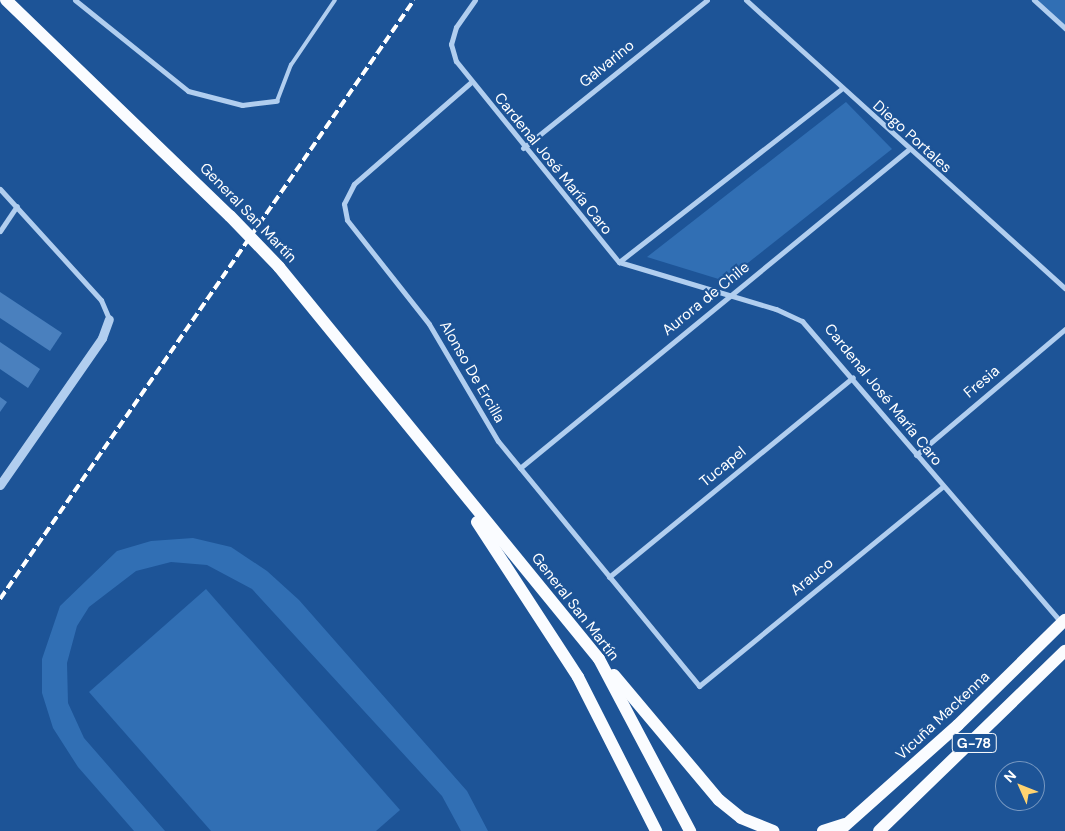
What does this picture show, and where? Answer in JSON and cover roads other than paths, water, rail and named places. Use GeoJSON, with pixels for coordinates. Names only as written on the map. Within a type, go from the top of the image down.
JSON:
{"type":"FeatureCollection","features":[{"type":"Feature","properties":{"kind":"main road","name":"General San Martín"},"geometry":{"type":"LineString","coordinates":[[6,0],[230,216],[279,267],[599,659],[690,831]]}},
{"type":"Feature","properties":{"kind":"main road","name":"General San Martín"},"geometry":{"type":"LineString","coordinates":[[443,470],[578,677],[652,827]]}},
{"type":"Feature","properties":{"kind":"main road","name":"Vicuña Mackenna"},"geometry":{"type":"LineString","coordinates":[[839,831],[958,725],[1064,624]]}},
{"type":"Feature","properties":{"kind":"main road","name":"G-78"},"geometry":{"type":"LineString","coordinates":[[879,831],[1065,651]]}},
{"type":"Feature","properties":{"kind":"main road"},"geometry":{"type":"LineString","coordinates":[[599,659],[719,800],[741,818],[774,831]]}},
{"type":"Feature","properties":{"kind":"main road"},"geometry":{"type":"LineString","coordinates":[[823,831],[850,822]]}},
{"type":"Feature","properties":{"kind":"street"},"geometry":{"type":"LineString","coordinates":[[75,0],[188,91],[232,104],[278,101]]}},
{"type":"Feature","properties":{"kind":"street","name":"Cardenal José María Caro"},"geometry":{"type":"LineString","coordinates":[[475,0],[456,27],[452,44],[456,61],[470,83],[619,262],[802,321],[852,377],[942,487],[1064,624]]}},
{"type":"Feature","properties":{"kind":"street","name":"Galvarino"},"geometry":{"type":"LineString","coordinates":[[523,148],[707,0]]}},
{"type":"Feature","properties":{"kind":"street","name":"Diego Portales"},"geometry":{"type":"LineString","coordinates":[[746,0],[908,150],[1065,288]]}},
{"type":"Feature","properties":{"kind":"street"},"geometry":{"type":"LineString","coordinates":[[1034,0],[1065,28]]}},
{"type":"Feature","properties":{"kind":"street","name":"Alonso De Ercilla"},"geometry":{"type":"LineString","coordinates":[[470,83],[354,184],[346,197],[344,213],[429,324],[481,416],[520,468],[699,686]]}},
{"type":"Feature","properties":{"kind":"street"},"geometry":{"type":"LineString","coordinates":[[619,262],[841,89]]}},
{"type":"Feature","properties":{"kind":"street","name":"Aurora de Chile"},"geometry":{"type":"LineString","coordinates":[[520,468],[908,150]]}},
{"type":"Feature","properties":{"kind":"street"},"geometry":{"type":"LineString","coordinates":[[0,189],[101,300],[109,319],[102,338],[0,485]]}},
{"type":"Feature","properties":{"kind":"street"},"geometry":{"type":"LineString","coordinates":[[0,231],[17,206]]}},
{"type":"Feature","properties":{"kind":"street","name":"Fresia"},"geometry":{"type":"LineString","coordinates":[[916,455],[1065,329]]}},
{"type":"Feature","properties":{"kind":"street","name":"Tucapel"},"geometry":{"type":"LineString","coordinates":[[609,577],[852,377]]}},
{"type":"Feature","properties":{"kind":"street","name":"Arauco"},"geometry":{"type":"LineString","coordinates":[[699,686],[942,487]]}},
{"type":"Feature","properties":{"kind":"lane"},"geometry":{"type":"LineString","coordinates":[[278,101],[291,65],[335,0]]}},
{"type":"Feature","properties":{"kind":"railway"},"geometry":{"type":"LineString","coordinates":[[0,599],[414,0]]}}]}
